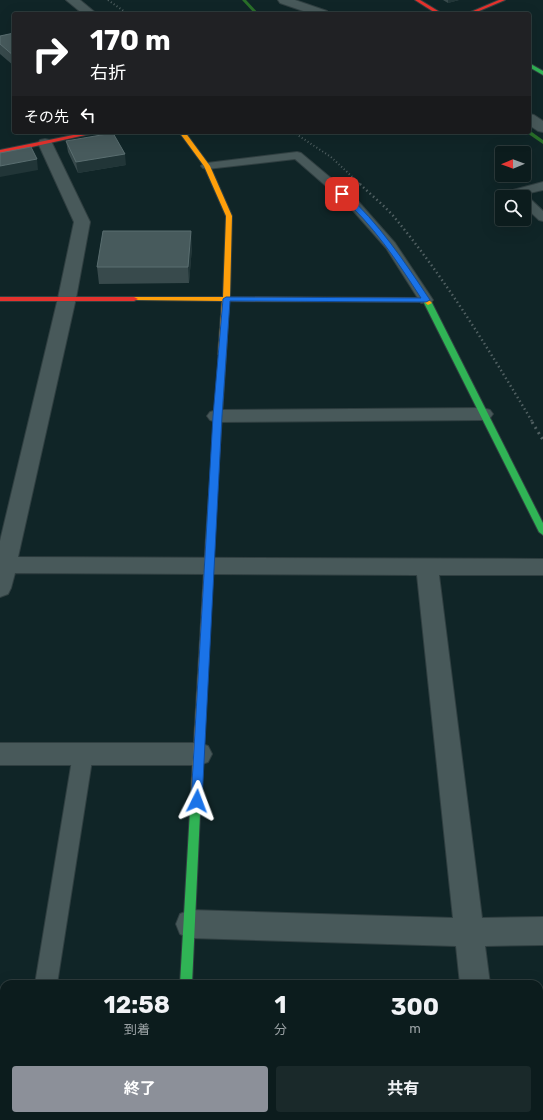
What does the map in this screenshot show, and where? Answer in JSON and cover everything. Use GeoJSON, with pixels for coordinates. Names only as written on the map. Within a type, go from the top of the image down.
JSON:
{"type":"FeatureCollection","features":[{"type":"Feature","properties":{"kind":"street"},"geometry":{"type":"LineString","coordinates":[[72,0],[88,12]]}},
{"type":"Feature","properties":{"kind":"street"},"geometry":{"type":"LineString","coordinates":[[284,0],[317,12]]}},
{"type":"Feature","properties":{"kind":"street"},"geometry":{"type":"LineString","coordinates":[[417,0],[438,12]]}},
{"type":"Feature","properties":{"kind":"street"},"geometry":{"type":"LineString","coordinates":[[473,12],[503,0]]}},
{"type":"Feature","properties":{"kind":"street"},"geometry":{"type":"LineString","coordinates":[[531,65],[543,73]]}},
{"type":"Feature","properties":{"kind":"street"},"geometry":{"type":"LineString","coordinates":[[531,119],[543,128]]}},
{"type":"Feature","properties":{"kind":"street"},"geometry":{"type":"LineString","coordinates":[[0,152],[87,134]]}},
{"type":"Feature","properties":{"kind":"street"},"geometry":{"type":"LineString","coordinates":[[183,134],[207,166],[229,216],[226,299],[186,980]]}},
{"type":"Feature","properties":{"kind":"street"},"geometry":{"type":"LineString","coordinates":[[0,588],[3,565],[67,298],[82,222],[45,143]]}},
{"type":"Feature","properties":{"kind":"street"},"geometry":{"type":"LineString","coordinates":[[0,298],[426,300],[543,532]]}},
{"type":"Feature","properties":{"kind":"street"},"geometry":{"type":"LineString","coordinates":[[218,416],[483,414]]}},
{"type":"Feature","properties":{"kind":"street"},"geometry":{"type":"LineString","coordinates":[[3,565],[543,567]]}},
{"type":"Feature","properties":{"kind":"street"},"geometry":{"type":"LineString","coordinates":[[427,567],[474,980]]}},
{"type":"Feature","properties":{"kind":"street"},"geometry":{"type":"LineString","coordinates":[[0,754],[200,754]]}},
{"type":"Feature","properties":{"kind":"street"},"geometry":{"type":"LineString","coordinates":[[190,924],[468,932],[543,931]]}},
{"type":"Feature","properties":{"kind":"lane"},"geometry":{"type":"LineString","coordinates":[[207,166],[297,155],[353,203],[391,246],[426,300]]}},
{"type":"Feature","properties":{"kind":"lane"},"geometry":{"type":"LineString","coordinates":[[528,190],[543,186]]}},
{"type":"Feature","properties":{"kind":"lane"},"geometry":{"type":"LineString","coordinates":[[531,206],[543,217]]}},
{"type":"Feature","properties":{"kind":"lane"},"geometry":{"type":"LineString","coordinates":[[47,980],[83,754]]}},
{"type":"Feature","properties":{"kind":"building"},"geometry":{"type":"Polygon","coordinates":[[[12,33],[12,54],[0,44],[0,36],[12,33]]]}},
{"type":"Feature","properties":{"kind":"building"},"geometry":{"type":"Polygon","coordinates":[[[114,134],[125,154],[76,162],[66,141],[114,134]]]}},
{"type":"Feature","properties":{"kind":"building"},"geometry":{"type":"Polygon","coordinates":[[[31,147],[37,159],[0,166],[0,153],[31,147]]]}},
{"type":"Feature","properties":{"kind":"building"},"geometry":{"type":"Polygon","coordinates":[[[103,231],[191,231],[188,267],[97,267],[103,231]]]}},
{"type":"Feature","properties":{"kind":"waterway"},"geometry":{"type":"LineString","coordinates":[[244,0],[255,12]]}},
{"type":"Feature","properties":{"kind":"waterway"},"geometry":{"type":"LineString","coordinates":[[531,133],[543,142]]}},
{"type":"Feature","properties":{"kind":"railway"},"geometry":{"type":"LineString","coordinates":[[108,0],[125,12]]}},
{"type":"Feature","properties":{"kind":"railway"},"geometry":{"type":"LineString","coordinates":[[296,134],[331,157],[361,185]]}},
{"type":"Feature","properties":{"kind":"railway"},"geometry":{"type":"LineString","coordinates":[[360,184],[395,218],[433,267],[485,344],[533,423]]}},
{"type":"Feature","properties":{"kind":"railway"},"geometry":{"type":"LineString","coordinates":[[532,422],[543,440]]}},
{"type":"Feature","properties":{"kind":"traffic: fast"},"geometry":{"type":"LineString","coordinates":[[531,66],[543,73]]}},
{"type":"Feature","properties":{"kind":"traffic: fast"},"geometry":{"type":"LineString","coordinates":[[428,303],[543,532]]}},
{"type":"Feature","properties":{"kind":"traffic: fast"},"geometry":{"type":"LineString","coordinates":[[210,537],[222,354]]}},
{"type":"Feature","properties":{"kind":"traffic: fast"},"geometry":{"type":"LineString","coordinates":[[186,980],[196,793]]}},
{"type":"Feature","properties":{"kind":"traffic: slow"},"geometry":{"type":"LineString","coordinates":[[183,134],[207,166],[229,216],[226,299],[222,354]]}},
{"type":"Feature","properties":{"kind":"traffic: slow"},"geometry":{"type":"LineString","coordinates":[[134,299],[426,300],[428,303]]}},
{"type":"Feature","properties":{"kind":"traffic: slow"},"geometry":{"type":"LineString","coordinates":[[196,793],[210,537]]}},
{"type":"Feature","properties":{"kind":"traffic: jam"},"geometry":{"type":"LineString","coordinates":[[417,0],[438,12]]}},
{"type":"Feature","properties":{"kind":"traffic: jam"},"geometry":{"type":"LineString","coordinates":[[473,12],[503,0]]}},
{"type":"Feature","properties":{"kind":"traffic: jam"},"geometry":{"type":"LineString","coordinates":[[0,152],[86,134]]}},
{"type":"Feature","properties":{"kind":"traffic: jam"},"geometry":{"type":"LineString","coordinates":[[0,299],[134,299]]}},
{"type":"Feature","properties":{"kind":"route"},"geometry":{"type":"LineString","coordinates":[[197,801],[218,416],[226,299],[426,300],[391,246],[353,203],[342,194]]}}]}
